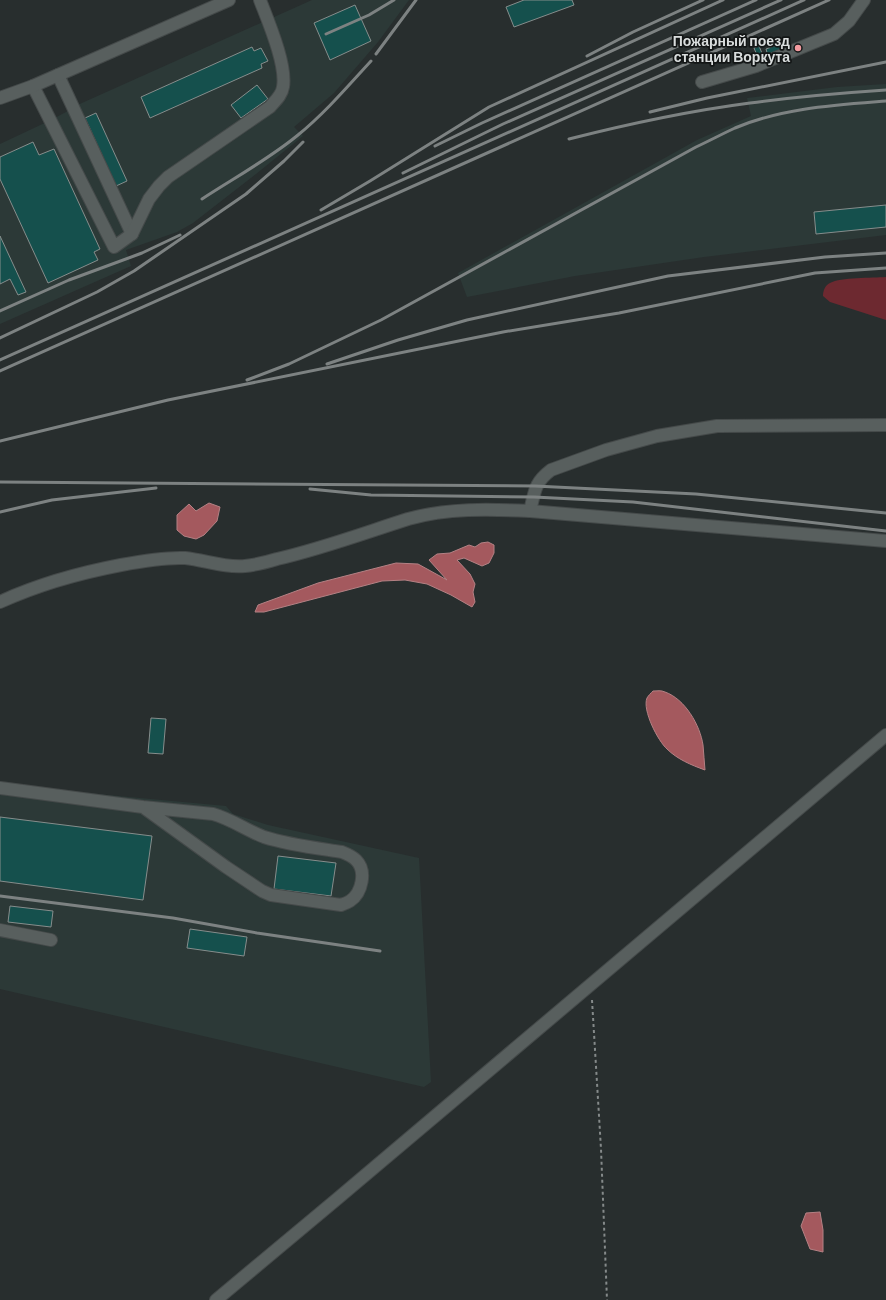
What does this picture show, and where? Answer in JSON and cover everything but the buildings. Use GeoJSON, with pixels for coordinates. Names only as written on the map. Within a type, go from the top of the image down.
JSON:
{"type":"FeatureCollection","features":[{"type":"Feature","properties":{"kind":"street"},"geometry":{"type":"LineString","coordinates":[[0,98],[33,86],[229,0]]}},
{"type":"Feature","properties":{"kind":"street"},"geometry":{"type":"LineString","coordinates":[[33,86],[114,247],[132,234],[150,200],[159,186],[168,177],[270,107],[278,98],[283,88],[284,74],[260,0]]}},
{"type":"Feature","properties":{"kind":"street"},"geometry":{"type":"LineString","coordinates":[[702,82],[756,66],[834,34],[849,22],[864,0]]}},
{"type":"Feature","properties":{"kind":"street"},"geometry":{"type":"LineString","coordinates":[[58,74],[132,234]]}},
{"type":"Feature","properties":{"kind":"street"},"geometry":{"type":"LineString","coordinates":[[530,511],[535,486],[543,476],[551,470],[606,450],[657,436],[717,426],[886,425]]}},
{"type":"Feature","properties":{"kind":"street"},"geometry":{"type":"LineString","coordinates":[[0,602],[23,592],[86,571],[141,561],[185,558],[226,566],[244,566],[299,554],[424,514],[475,509],[530,511],[886,541]]}},
{"type":"Feature","properties":{"kind":"street"},"geometry":{"type":"LineString","coordinates":[[216,1300],[886,735]]}},
{"type":"Feature","properties":{"kind":"street"},"geometry":{"type":"LineString","coordinates":[[0,788],[143,807],[213,814],[224,817],[248,830],[279,841],[342,852],[350,855],[357,860],[361,867],[361,885],[355,896],[349,902],[341,904],[271,895],[262,891],[226,867],[143,807]]}},
{"type":"Feature","properties":{"kind":"street"},"geometry":{"type":"LineString","coordinates":[[0,930],[51,940]]}},
{"type":"Feature","properties":{"kind":"path"},"geometry":{"type":"LineString","coordinates":[[591,984],[607,1300]]}},
{"type":"Feature","properties":{"kind":"shaded area"},"geometry":{"type":"Polygon","coordinates":[[[312,0],[409,0],[378,42],[334,93],[294,127],[303,136],[256,174],[193,223],[177,232],[126,250],[131,266],[0,324],[0,144],[51,120],[73,107],[312,0]]]}},
{"type":"Feature","properties":{"kind":"shaded area"},"geometry":{"type":"Polygon","coordinates":[[[886,84],[886,235],[704,257],[575,276],[467,297],[458,273],[697,140],[751,116],[747,98],[837,87],[886,84]]]}},
{"type":"Feature","properties":{"kind":"shaded area"},"geometry":{"type":"Polygon","coordinates":[[[886,277],[886,320],[830,302],[823,296],[824,290],[828,284],[835,281],[886,277]]]}},
{"type":"Feature","properties":{"kind":"shaded area"},"geometry":{"type":"Polygon","coordinates":[[[209,503],[220,507],[217,521],[204,535],[196,539],[184,536],[177,530],[177,515],[189,504],[196,511],[209,503]]]}},
{"type":"Feature","properties":{"kind":"shaded area"},"geometry":{"type":"Polygon","coordinates":[[[488,542],[494,545],[494,553],[489,563],[482,566],[464,558],[457,560],[470,574],[475,584],[473,592],[475,602],[472,607],[427,584],[405,580],[382,581],[264,612],[255,612],[258,605],[318,583],[396,563],[418,564],[447,580],[429,560],[437,554],[450,553],[469,545],[475,547],[481,543],[488,542]]]}},
{"type":"Feature","properties":{"kind":"shaded area"},"geometry":{"type":"Polygon","coordinates":[[[653,691],[662,691],[679,700],[695,721],[699,729],[703,745],[705,770],[689,764],[675,756],[663,745],[655,733],[646,703],[647,698],[653,691]]]}},
{"type":"Feature","properties":{"kind":"shaded area"},"geometry":{"type":"Polygon","coordinates":[[[0,785],[226,806],[233,814],[268,825],[419,858],[431,1082],[424,1087],[0,989],[0,785]]]}},
{"type":"Feature","properties":{"kind":"shaded area"},"geometry":{"type":"Polygon","coordinates":[[[820,1212],[823,1230],[823,1252],[810,1249],[801,1226],[806,1213],[820,1212]]]}},
{"type":"Feature","properties":{"kind":"railway"},"geometry":{"type":"LineString","coordinates":[[326,34],[369,15],[394,0]]}},
{"type":"Feature","properties":{"kind":"railway"},"geometry":{"type":"LineString","coordinates":[[376,54],[416,0]]}},
{"type":"Feature","properties":{"kind":"railway"},"geometry":{"type":"LineString","coordinates":[[587,56],[633,32],[703,0]]}},
{"type":"Feature","properties":{"kind":"railway"},"geometry":{"type":"LineString","coordinates":[[321,210],[489,107],[723,0]]}},
{"type":"Feature","properties":{"kind":"railway"},"geometry":{"type":"LineString","coordinates":[[435,146],[482,123],[756,0]]}},
{"type":"Feature","properties":{"kind":"railway"},"geometry":{"type":"LineString","coordinates":[[403,173],[503,124],[781,0]]}},
{"type":"Feature","properties":{"kind":"railway"},"geometry":{"type":"LineString","coordinates":[[0,360],[804,0]]}},
{"type":"Feature","properties":{"kind":"railway"},"geometry":{"type":"LineString","coordinates":[[0,371],[829,0]]}},
{"type":"Feature","properties":{"kind":"railway"},"geometry":{"type":"LineString","coordinates":[[202,199],[287,144],[308,127],[327,109],[371,61]]}},
{"type":"Feature","properties":{"kind":"railway"},"geometry":{"type":"LineString","coordinates":[[650,112],[707,98],[886,62]]}},
{"type":"Feature","properties":{"kind":"railway"},"geometry":{"type":"LineString","coordinates":[[569,139],[659,118],[727,106],[801,97],[886,90]]}},
{"type":"Feature","properties":{"kind":"railway"},"geometry":{"type":"LineString","coordinates":[[247,380],[289,364],[381,320],[696,147],[735,128],[771,116],[809,108],[886,101]]}},
{"type":"Feature","properties":{"kind":"railway"},"geometry":{"type":"LineString","coordinates":[[0,338],[97,292],[134,271],[246,194],[284,161],[303,142]]}},
{"type":"Feature","properties":{"kind":"railway"},"geometry":{"type":"LineString","coordinates":[[0,311],[69,280],[142,253],[180,235]]}},
{"type":"Feature","properties":{"kind":"railway"},"geometry":{"type":"LineString","coordinates":[[327,364],[398,340],[467,320],[668,276],[825,257],[886,253]]}},
{"type":"Feature","properties":{"kind":"railway"},"geometry":{"type":"LineString","coordinates":[[0,441],[168,400],[503,332],[619,313],[815,273],[886,268]]}},
{"type":"Feature","properties":{"kind":"railway"},"geometry":{"type":"LineString","coordinates":[[0,482],[535,486],[696,494],[886,513]]}},
{"type":"Feature","properties":{"kind":"railway"},"geometry":{"type":"LineString","coordinates":[[0,512],[52,500],[156,488]]}},
{"type":"Feature","properties":{"kind":"railway"},"geometry":{"type":"LineString","coordinates":[[310,489],[371,495],[534,497],[633,502],[886,531]]}},
{"type":"Feature","properties":{"kind":"railway"},"geometry":{"type":"LineString","coordinates":[[0,896],[173,918],[257,933],[380,951]]}},
{"type":"Feature","properties":{"kind":"place","name":"Пожарный поезд станции Воркута"},"geometry":{"type":"Point","coordinates":[798,48]}}]}
